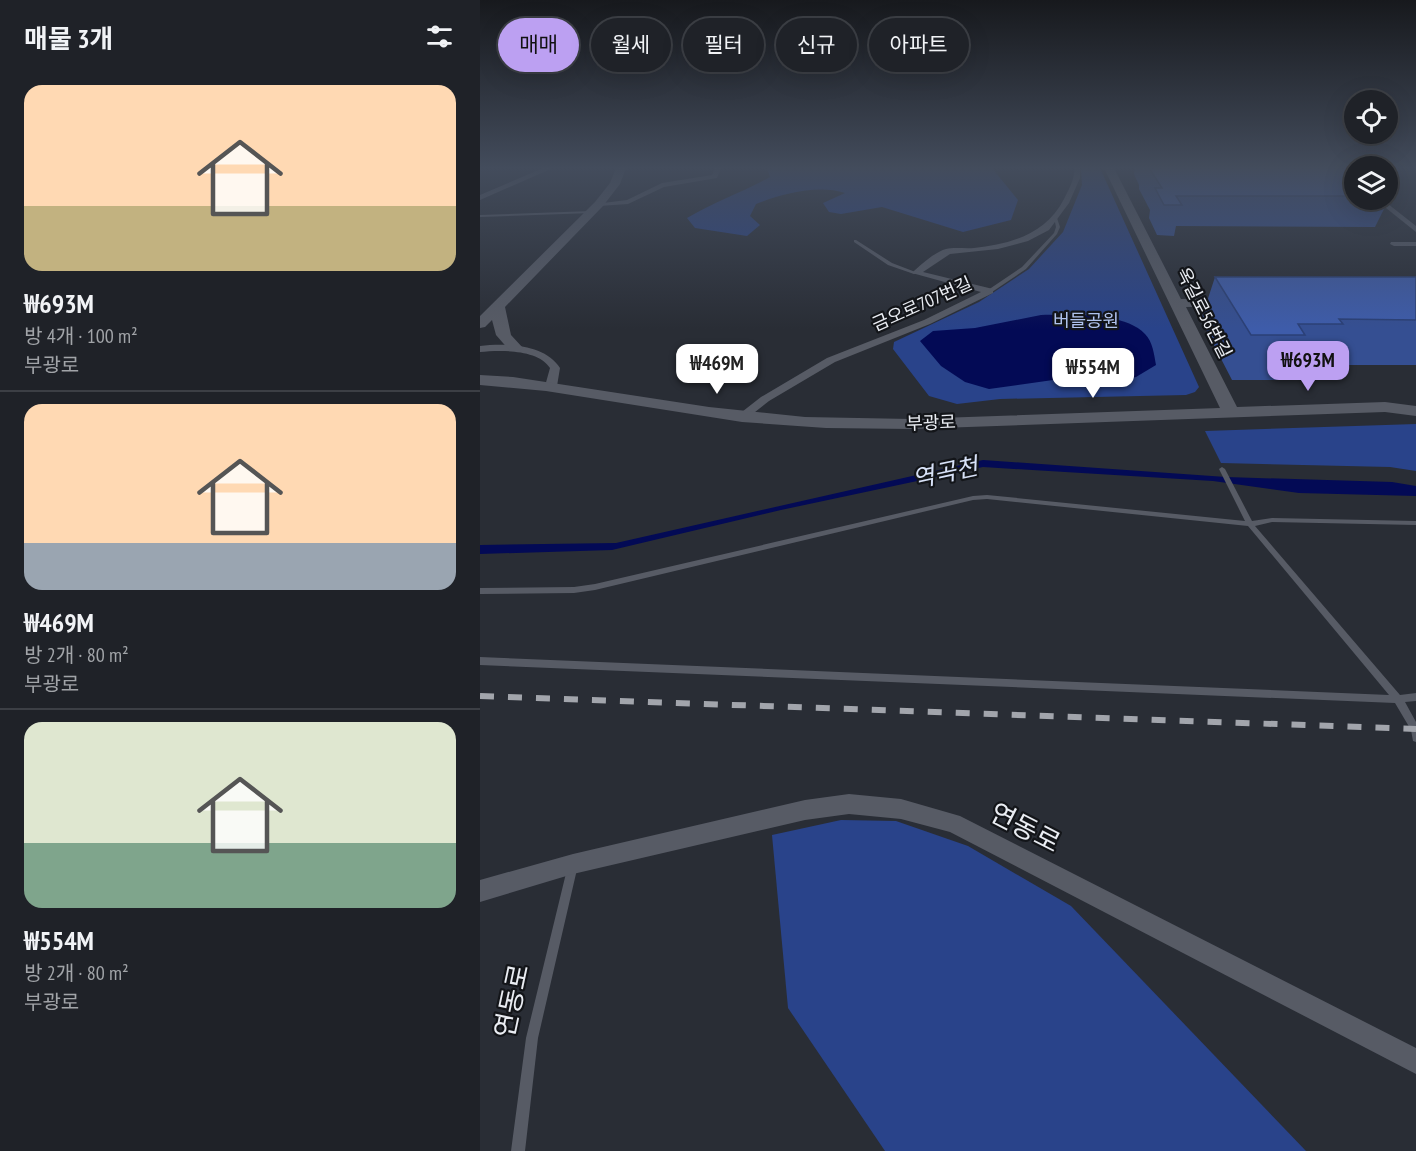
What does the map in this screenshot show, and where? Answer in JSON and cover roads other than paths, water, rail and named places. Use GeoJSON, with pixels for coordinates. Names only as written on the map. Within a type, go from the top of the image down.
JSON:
{"type":"FeatureCollection","features":[{"type":"Feature","properties":{"kind":"main road"},"geometry":{"type":"LineString","coordinates":[[480,324],[581,222]]}},
{"type":"Feature","properties":{"kind":"main road","name":"옥길로56번길"},"geometry":{"type":"LineString","coordinates":[[1136,222],[1231,412]]}},
{"type":"Feature","properties":{"kind":"main road"},"geometry":{"type":"LineString","coordinates":[[1178,303],[1250,302]]}},
{"type":"Feature","properties":{"kind":"main road"},"geometry":{"type":"LineString","coordinates":[[498,306],[499,327],[507,342],[515,348]]}},
{"type":"Feature","properties":{"kind":"main road","name":"부광로"},"geometry":{"type":"LineString","coordinates":[[480,381],[552,386],[742,417],[910,424],[1385,407],[1416,411]]}},
{"type":"Feature","properties":{"kind":"main road","name":"부광로"},"geometry":{"type":"LineString","coordinates":[[1385,407],[1416,399]]}},
{"type":"Feature","properties":{"kind":"street","name":"금오로707번길"},"geometry":{"type":"LineString","coordinates":[[916,273],[948,251],[958,252],[1004,245],[1040,232],[1048,228],[1052,222]]}},
{"type":"Feature","properties":{"kind":"street"},"geometry":{"type":"LineString","coordinates":[[1394,244],[1416,244]]}},
{"type":"Feature","properties":{"kind":"street","name":"금오로707번길"},"geometry":{"type":"LineString","coordinates":[[916,273],[990,291]]}},
{"type":"Feature","properties":{"kind":"street","name":"금오로707번길"},"geometry":{"type":"LineString","coordinates":[[742,417],[765,399],[831,360],[919,326],[990,291]]}},
{"type":"Feature","properties":{"kind":"street"},"geometry":{"type":"LineString","coordinates":[[480,349],[515,348],[553,364],[555,370],[552,386]]}},
{"type":"Feature","properties":{"kind":"street","name":"연동로"},"geometry":{"type":"LineString","coordinates":[[480,891],[573,864],[806,810],[849,804],[901,809],[953,823],[1416,1061]]}},
{"type":"Feature","properties":{"kind":"lane"},"geometry":{"type":"LineString","coordinates":[[990,291],[1024,268],[1056,233],[1058,227],[1056,222]]}},
{"type":"Feature","properties":{"kind":"lane"},"geometry":{"type":"LineString","coordinates":[[855,241],[890,264],[916,273]]}},
{"type":"Feature","properties":{"kind":"lane"},"geometry":{"type":"LineString","coordinates":[[1222,470],[1250,524],[1398,699],[1414,729],[1416,738]]}},
{"type":"Feature","properties":{"kind":"lane"},"geometry":{"type":"LineString","coordinates":[[480,591],[574,590],[595,587],[973,498],[987,497],[1250,524],[1272,520],[1416,523]]}},
{"type":"Feature","properties":{"kind":"lane"},"geometry":{"type":"LineString","coordinates":[[480,661],[1398,699],[1416,697]]}},
{"type":"Feature","properties":{"kind":"lane","name":"연동로"},"geometry":{"type":"LineString","coordinates":[[518,1151],[532,1038],[554,936],[573,864]]}},
{"type":"Feature","properties":{"kind":"water"},"geometry":{"type":"Polygon","coordinates":[[[1041,315],[1096,316],[1111,318],[1136,327],[1148,337],[1156,365],[1136,377],[1096,386],[1053,380],[989,389],[965,382],[941,366],[920,341],[933,331],[975,328],[1041,315]]]}},
{"type":"Feature","properties":{"kind":"water","name":"역곡천"},"geometry":{"type":"Polygon","coordinates":[[[983,460],[1226,477],[1392,482],[1416,486],[1416,496],[1299,493],[1213,481],[983,467],[781,510],[612,550],[480,554],[480,545],[616,543],[983,460]]]}},
{"type":"Feature","properties":{"kind":"railway"},"geometry":{"type":"LineString","coordinates":[[480,696],[1416,729]]}},
{"type":"Feature","properties":{"kind":"park label","name":"버들공원"},"geometry":{"type":"Point","coordinates":[1086,321]}}]}
